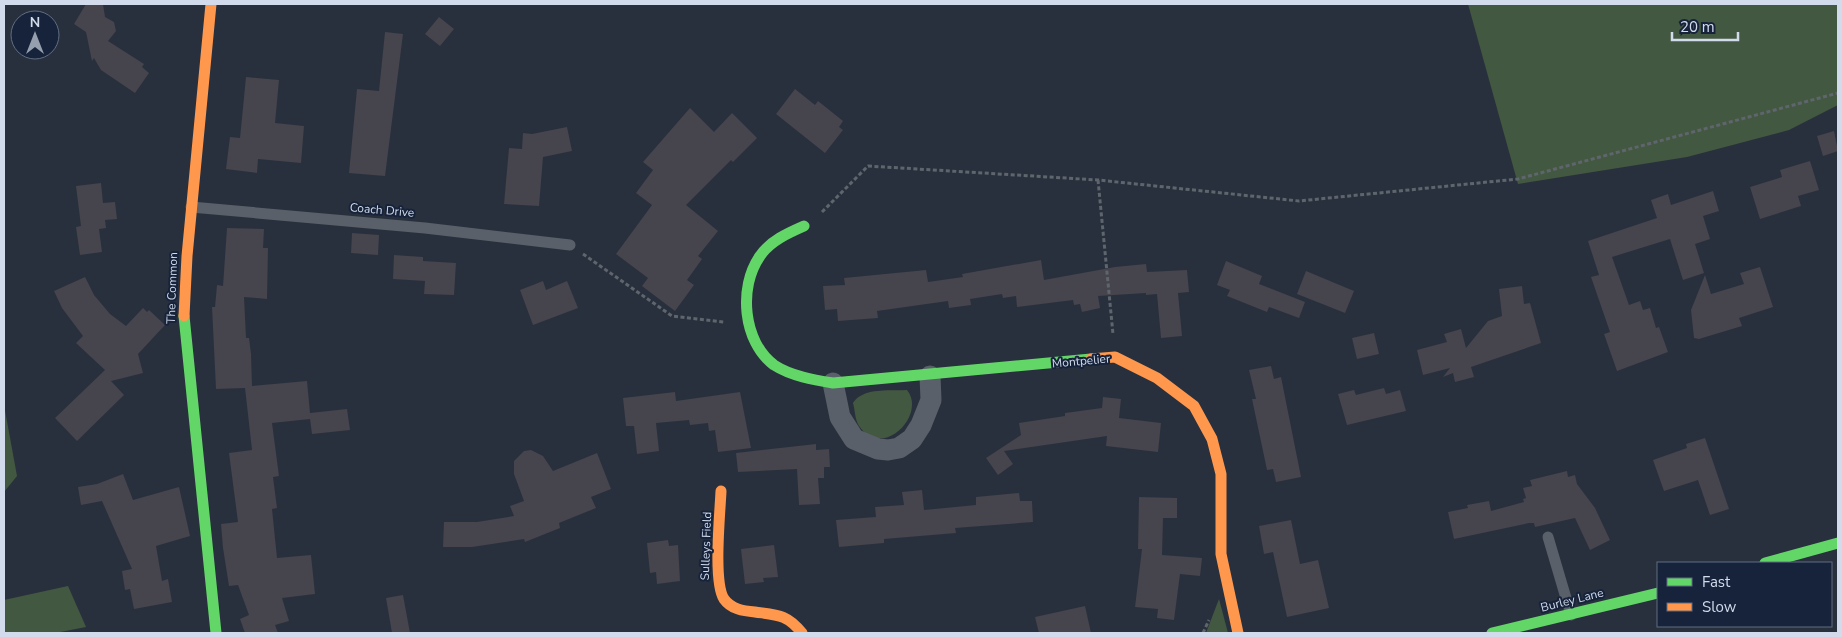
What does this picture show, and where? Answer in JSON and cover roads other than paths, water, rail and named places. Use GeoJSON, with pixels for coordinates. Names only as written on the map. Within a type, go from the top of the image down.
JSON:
{"type":"FeatureCollection","features":[{"type":"Feature","properties":{"kind":"street","name":"The Common"},"geometry":{"type":"LineString","coordinates":[[211,4],[191,207],[184,319],[216,633]]}},
{"type":"Feature","properties":{"kind":"street","name":"Montpelier"},"geometry":{"type":"LineString","coordinates":[[804,226],[770,244],[758,257],[748,280],[747,325],[760,349],[774,364],[810,380],[832,383],[930,376],[1115,357],[1157,378],[1194,406],[1212,439],[1221,474],[1221,554],[1238,633]]}},
{"type":"Feature","properties":{"kind":"street"},"geometry":{"type":"LineString","coordinates":[[832,383],[840,417],[854,439],[878,449],[888,450],[899,448],[912,439],[921,425],[931,400],[930,376]]}},
{"type":"Feature","properties":{"kind":"street","name":"Sulleys Field"},"geometry":{"type":"LineString","coordinates":[[721,491],[718,584],[720,596],[728,606],[737,610],[751,613],[775,613],[786,616],[799,627],[802,633]]}},
{"type":"Feature","properties":{"kind":"street"},"geometry":{"type":"LineString","coordinates":[[1769,562],[1838,543]]}},
{"type":"Feature","properties":{"kind":"street","name":"Burley Lane"},"geometry":{"type":"LineString","coordinates":[[1492,633],[1657,593]]}},
{"type":"Feature","properties":{"kind":"lane","name":"Coach Drive"},"geometry":{"type":"LineString","coordinates":[[191,207],[424,228],[570,244]]}},
{"type":"Feature","properties":{"kind":"lane"},"geometry":{"type":"LineString","coordinates":[[1548,538],[1570,615]]}}]}
